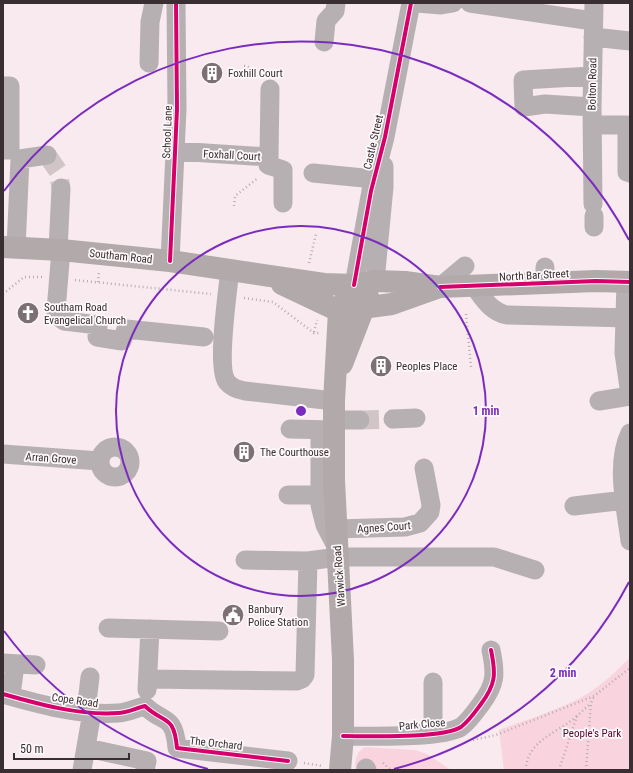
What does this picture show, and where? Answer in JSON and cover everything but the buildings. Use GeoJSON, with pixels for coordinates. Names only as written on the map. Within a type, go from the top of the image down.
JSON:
{"type":"FeatureCollection","features":[{"type":"Feature","properties":{"kind":"main road","name":"Southam Road"},"geometry":{"type":"LineString","coordinates":[[9,247],[60,250],[170,261],[304,281],[365,283]]}},
{"type":"Feature","properties":{"kind":"main road","name":"Southam Road"},"geometry":{"type":"LineString","coordinates":[[261,275],[339,311]]}},
{"type":"Feature","properties":{"kind":"main road","name":"North Bar Street"},"geometry":{"type":"LineString","coordinates":[[365,283],[404,282],[440,287],[474,286],[545,275],[628,282]]}},
{"type":"Feature","properties":{"kind":"main road","name":"Warwick Road"},"geometry":{"type":"LineString","coordinates":[[331,412],[363,308],[365,283]]}},
{"type":"Feature","properties":{"kind":"main road","name":"Warwick Road"},"geometry":{"type":"LineString","coordinates":[[340,770],[343,660],[331,412],[339,311],[365,283]]}},
{"type":"Feature","properties":{"kind":"main road","name":"North Bar Street"},"geometry":{"type":"LineString","coordinates":[[339,311],[392,304],[440,287]]}},
{"type":"Feature","properties":{"kind":"street"},"geometry":{"type":"LineString","coordinates":[[149,63],[150,22],[154,3]]}},
{"type":"Feature","properties":{"kind":"street","name":"School Lane"},"geometry":{"type":"LineString","coordinates":[[170,261],[177,109],[176,3]]}},
{"type":"Feature","properties":{"kind":"street"},"geometry":{"type":"LineString","coordinates":[[324,42],[326,21],[335,11],[336,3]]}},
{"type":"Feature","properties":{"kind":"street","name":"Castle Street"},"geometry":{"type":"LineString","coordinates":[[365,283],[385,137],[411,3]]}},
{"type":"Feature","properties":{"kind":"street"},"geometry":{"type":"LineString","coordinates":[[417,3],[441,5],[453,3]]}},
{"type":"Feature","properties":{"kind":"street"},"geometry":{"type":"LineString","coordinates":[[470,3],[593,20],[630,41]]}},
{"type":"Feature","properties":{"kind":"street","name":"Bolton Road"},"geometry":{"type":"LineString","coordinates":[[593,20],[592,147],[594,216]]}},
{"type":"Feature","properties":{"kind":"street"},"geometry":{"type":"LineString","coordinates":[[592,76],[523,80],[522,92],[524,107],[545,104],[592,107]]}},
{"type":"Feature","properties":{"kind":"street"},"geometry":{"type":"LineString","coordinates":[[3,86],[10,86],[10,150],[3,150]]}},
{"type":"Feature","properties":{"kind":"street","name":"Foxhall Court"},"geometry":{"type":"LineString","coordinates":[[175,151],[268,161],[270,89]]}},
{"type":"Feature","properties":{"kind":"street"},"geometry":{"type":"LineString","coordinates":[[592,125],[627,125],[627,172],[630,173]]}},
{"type":"Feature","properties":{"kind":"street"},"geometry":{"type":"LineString","coordinates":[[9,247],[20,159],[47,156]]}},
{"type":"Feature","properties":{"kind":"street"},"geometry":{"type":"LineString","coordinates":[[268,161],[283,170],[283,203]]}},
{"type":"Feature","properties":{"kind":"street"},"geometry":{"type":"LineString","coordinates":[[313,173],[379,180]]}},
{"type":"Feature","properties":{"kind":"street"},"geometry":{"type":"LineString","coordinates":[[61,188],[59,278],[56,311],[58,318],[68,322],[98,324],[97,337],[122,341],[126,329],[204,337]]}},
{"type":"Feature","properties":{"kind":"street"},"geometry":{"type":"LineString","coordinates":[[440,287],[465,266]]}},
{"type":"Feature","properties":{"kind":"street"},"geometry":{"type":"LineString","coordinates":[[230,269],[222,364],[227,382],[245,392],[360,420]]}},
{"type":"Feature","properties":{"kind":"street"},"geometry":{"type":"LineString","coordinates":[[599,402],[630,396],[624,353],[628,318],[628,282]]}},
{"type":"Feature","properties":{"kind":"street"},"geometry":{"type":"LineString","coordinates":[[474,286],[489,305],[501,314],[628,318]]}},
{"type":"Feature","properties":{"kind":"street"},"geometry":{"type":"LineString","coordinates":[[290,428],[331,412]]}},
{"type":"Feature","properties":{"kind":"street"},"geometry":{"type":"LineString","coordinates":[[331,412],[319,495],[321,515],[337,545]]}},
{"type":"Feature","properties":{"kind":"street"},"geometry":{"type":"LineString","coordinates":[[393,419],[416,418]]}},
{"type":"Feature","properties":{"kind":"street"},"geometry":{"type":"LineString","coordinates":[[630,433],[626,446],[622,480],[630,541]]}},
{"type":"Feature","properties":{"kind":"street","name":"Arran Grove"},"geometry":{"type":"LineString","coordinates":[[3,454],[100,461]]}},
{"type":"Feature","properties":{"kind":"street","name":"Agnes Court"},"geometry":{"type":"LineString","coordinates":[[337,545],[420,523],[430,512],[431,505],[424,468]]}},
{"type":"Feature","properties":{"kind":"street"},"geometry":{"type":"LineString","coordinates":[[288,495],[319,495]]}},
{"type":"Feature","properties":{"kind":"street"},"geometry":{"type":"LineString","coordinates":[[574,506],[625,500]]}},
{"type":"Feature","properties":{"kind":"street"},"geometry":{"type":"LineString","coordinates":[[244,560],[308,561],[337,545],[494,556],[535,570]]}},
{"type":"Feature","properties":{"kind":"street"},"geometry":{"type":"LineString","coordinates":[[149,679],[298,681],[302,679],[305,674],[308,561]]}},
{"type":"Feature","properties":{"kind":"street"},"geometry":{"type":"LineString","coordinates":[[108,628],[219,631]]}},
{"type":"Feature","properties":{"kind":"street"},"geometry":{"type":"LineString","coordinates":[[145,706],[149,679],[150,629]]}},
{"type":"Feature","properties":{"kind":"street","name":"Park Close"},"geometry":{"type":"LineString","coordinates":[[342,736],[448,732],[461,726],[468,721],[489,693],[493,684],[495,674],[491,650]]}},
{"type":"Feature","properties":{"kind":"street"},"geometry":{"type":"LineString","coordinates":[[7,695],[9,664],[36,665]]}},
{"type":"Feature","properties":{"kind":"street"},"geometry":{"type":"LineString","coordinates":[[82,770],[86,748],[90,677]]}},
{"type":"Feature","properties":{"kind":"street"},"geometry":{"type":"LineString","coordinates":[[423,734],[433,722],[433,682]]}},
{"type":"Feature","properties":{"kind":"street","name":"Cope Road"},"geometry":{"type":"LineString","coordinates":[[7,695],[53,706],[89,712],[119,714],[145,706]]}},
{"type":"Feature","properties":{"kind":"street","name":"The Orchard"},"geometry":{"type":"LineString","coordinates":[[145,706],[153,714],[166,719],[172,726],[177,748],[288,760]]}},
{"type":"Feature","properties":{"kind":"street"},"geometry":{"type":"LineString","coordinates":[[86,748],[147,761],[145,770]]}},
{"type":"Feature","properties":{"kind":"path"},"geometry":{"type":"LineString","coordinates":[[234,206],[235,196],[260,177],[268,161]]}},
{"type":"Feature","properties":{"kind":"path"},"geometry":{"type":"LineString","coordinates":[[304,281],[316,234]]}},
{"type":"Feature","properties":{"kind":"path"},"geometry":{"type":"LineString","coordinates":[[3,294],[24,277],[59,278],[228,296],[273,302],[314,333],[338,335]]}},
{"type":"Feature","properties":{"kind":"path"},"geometry":{"type":"LineString","coordinates":[[466,314],[471,367]]}},
{"type":"Feature","properties":{"kind":"path"},"geometry":{"type":"LineString","coordinates":[[470,740],[496,735],[594,696],[630,668]]}},
{"type":"Feature","properties":{"kind":"path"},"geometry":{"type":"LineString","coordinates":[[586,770],[591,703],[594,696]]}},
{"type":"Feature","properties":{"kind":"path"},"geometry":{"type":"LineString","coordinates":[[526,770],[526,760],[544,737],[567,725],[591,703]]}},
{"type":"Feature","properties":{"kind":"path"},"geometry":{"type":"LineString","coordinates":[[559,770],[577,716]]}},
{"type":"Feature","properties":{"kind":"path"},"geometry":{"type":"LineString","coordinates":[[372,767],[391,770]]}},
{"type":"Feature","properties":{"kind":"green space","name":"People's Park"},"geometry":{"type":"Polygon","coordinates":[[[630,658],[630,770],[504,770],[499,730],[555,710],[577,700],[598,686],[630,658]]]}},
{"type":"Feature","properties":{"kind":"green space"},"geometry":{"type":"Polygon","coordinates":[[[365,747],[414,750],[427,754],[451,770],[355,770],[357,757],[365,747]]]}},
{"type":"Feature","properties":{"kind":"tunnel"},"geometry":{"type":"LineString","coordinates":[[47,155],[58,171],[61,188]]}},
{"type":"Feature","properties":{"kind":"tunnel"},"geometry":{"type":"LineString","coordinates":[[360,420],[393,419]]}},
{"type":"Feature","properties":{"kind":"cycle path"},"geometry":{"type":"LineString","coordinates":[[170,261],[177,109],[176,3]]}},
{"type":"Feature","properties":{"kind":"cycle path"},"geometry":{"type":"LineString","coordinates":[[354,285],[371,191],[385,137],[411,3]]}},
{"type":"Feature","properties":{"kind":"cycle path"},"geometry":{"type":"LineString","coordinates":[[440,287],[596,281],[630,282]]}},
{"type":"Feature","properties":{"kind":"cycle path"},"geometry":{"type":"LineString","coordinates":[[343,736],[421,735],[451,731],[461,727],[481,704],[490,690],[494,678],[494,666],[491,650]]}},
{"type":"Feature","properties":{"kind":"cycle path"},"geometry":{"type":"LineString","coordinates":[[3,694],[45,705],[89,713],[121,713],[145,706],[151,712],[170,724],[176,737],[177,748],[288,761]]}},
{"type":"Feature","properties":{"kind":"place","name":"Foxhill Court"},"geometry":{"type":"Point","coordinates":[212,73]}},
{"type":"Feature","properties":{"kind":"place","name":"Southam Road Evangelical Church"},"geometry":{"type":"Point","coordinates":[28,313]}},
{"type":"Feature","properties":{"kind":"place","name":"Peoples Place"},"geometry":{"type":"Point","coordinates":[381,366]}},
{"type":"Feature","properties":{"kind":"place","name":"The Courthouse"},"geometry":{"type":"Point","coordinates":[244,452]}},
{"type":"Feature","properties":{"kind":"place","name":"Banbury Police Station"},"geometry":{"type":"Point","coordinates":[233,615]}}]}
